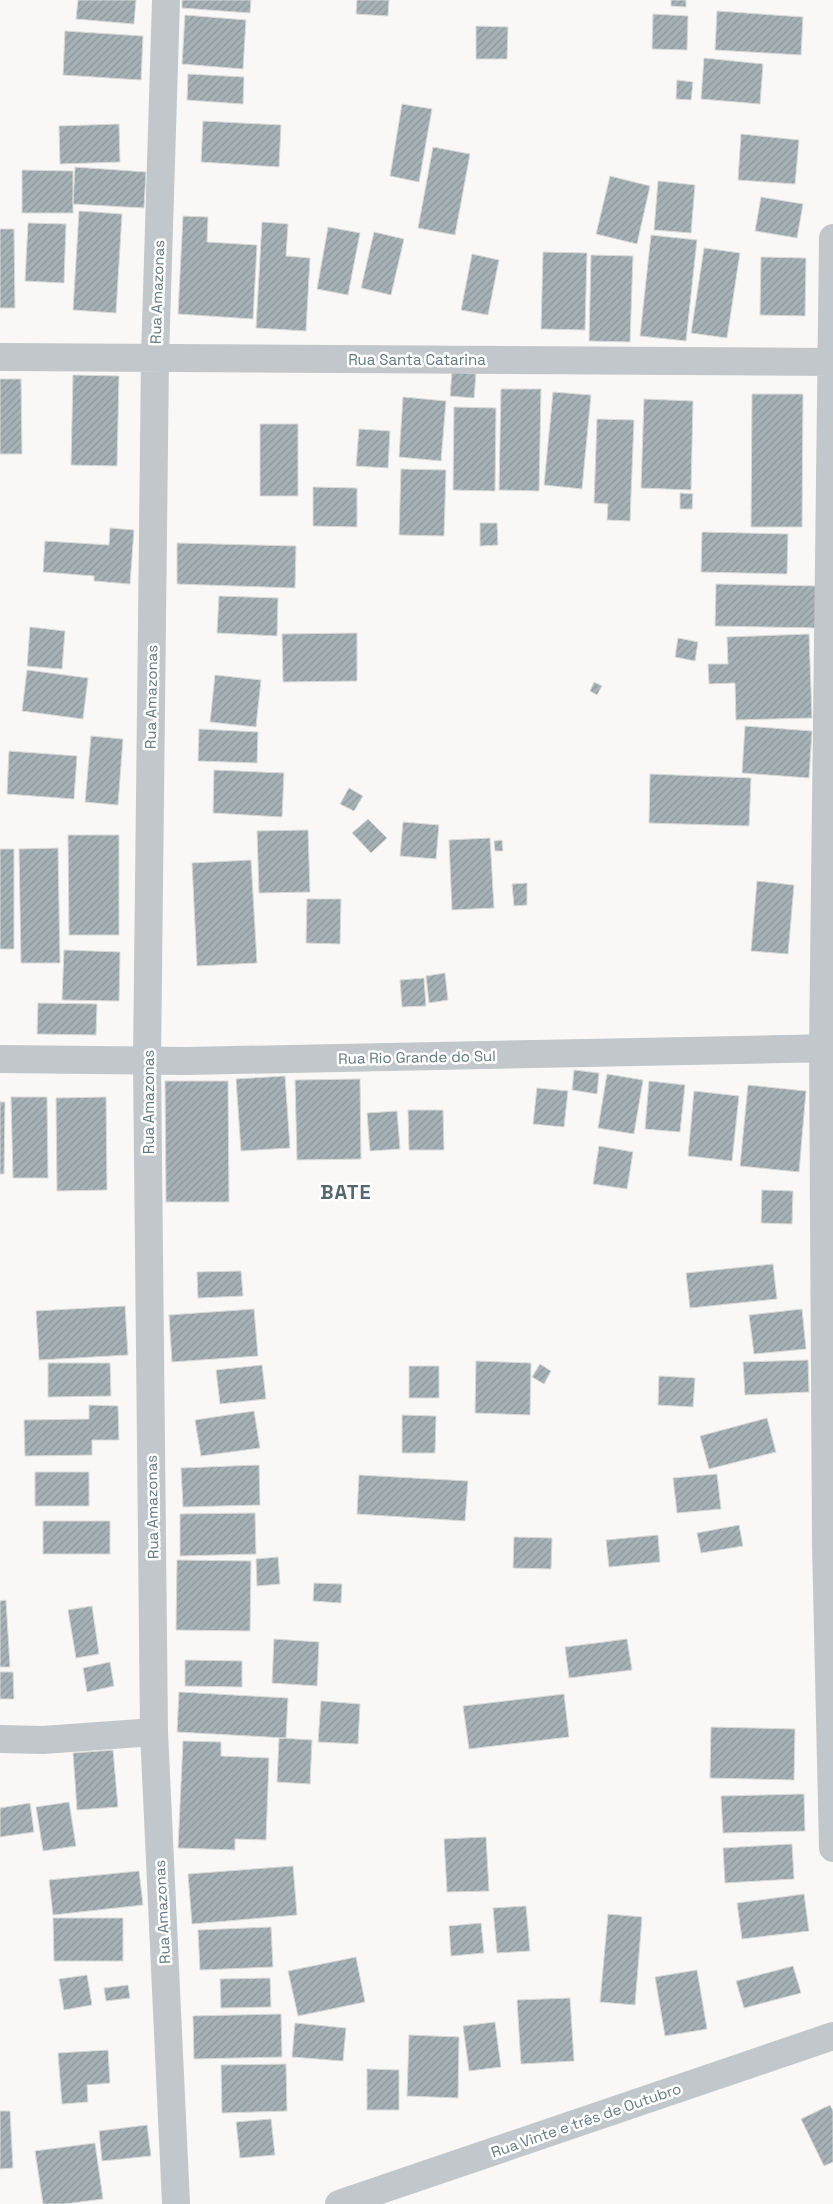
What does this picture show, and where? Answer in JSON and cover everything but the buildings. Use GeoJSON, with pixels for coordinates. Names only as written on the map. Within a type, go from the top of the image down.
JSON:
{"type":"FeatureCollection","features":[{"type":"Feature","properties":{"kind":"street","name":"Rua Amazonas"},"geometry":{"type":"LineString","coordinates":[[166,0],[155,357],[147,1061],[154,1732],[176,2204]]}},
{"type":"Feature","properties":{"kind":"street"},"geometry":{"type":"LineString","coordinates":[[833,238],[826,1544],[833,1848]]}},
{"type":"Feature","properties":{"kind":"street","name":"Rua Santa Catarina"},"geometry":{"type":"LineString","coordinates":[[0,357],[832,362]]}},
{"type":"Feature","properties":{"kind":"street","name":"Rua Rio Grande do Sul"},"geometry":{"type":"LineString","coordinates":[[0,1059],[147,1061],[828,1048]]}},
{"type":"Feature","properties":{"kind":"street"},"geometry":{"type":"LineString","coordinates":[[0,1739],[43,1740],[154,1732]]}},
{"type":"Feature","properties":{"kind":"street","name":"Rua Vinte e três de Outubro"},"geometry":{"type":"LineString","coordinates":[[339,2204],[833,2036]]}},
{"type":"Feature","properties":{"kind":"district","name":"BATE"},"geometry":{"type":"Point","coordinates":[346,1192]}}]}
